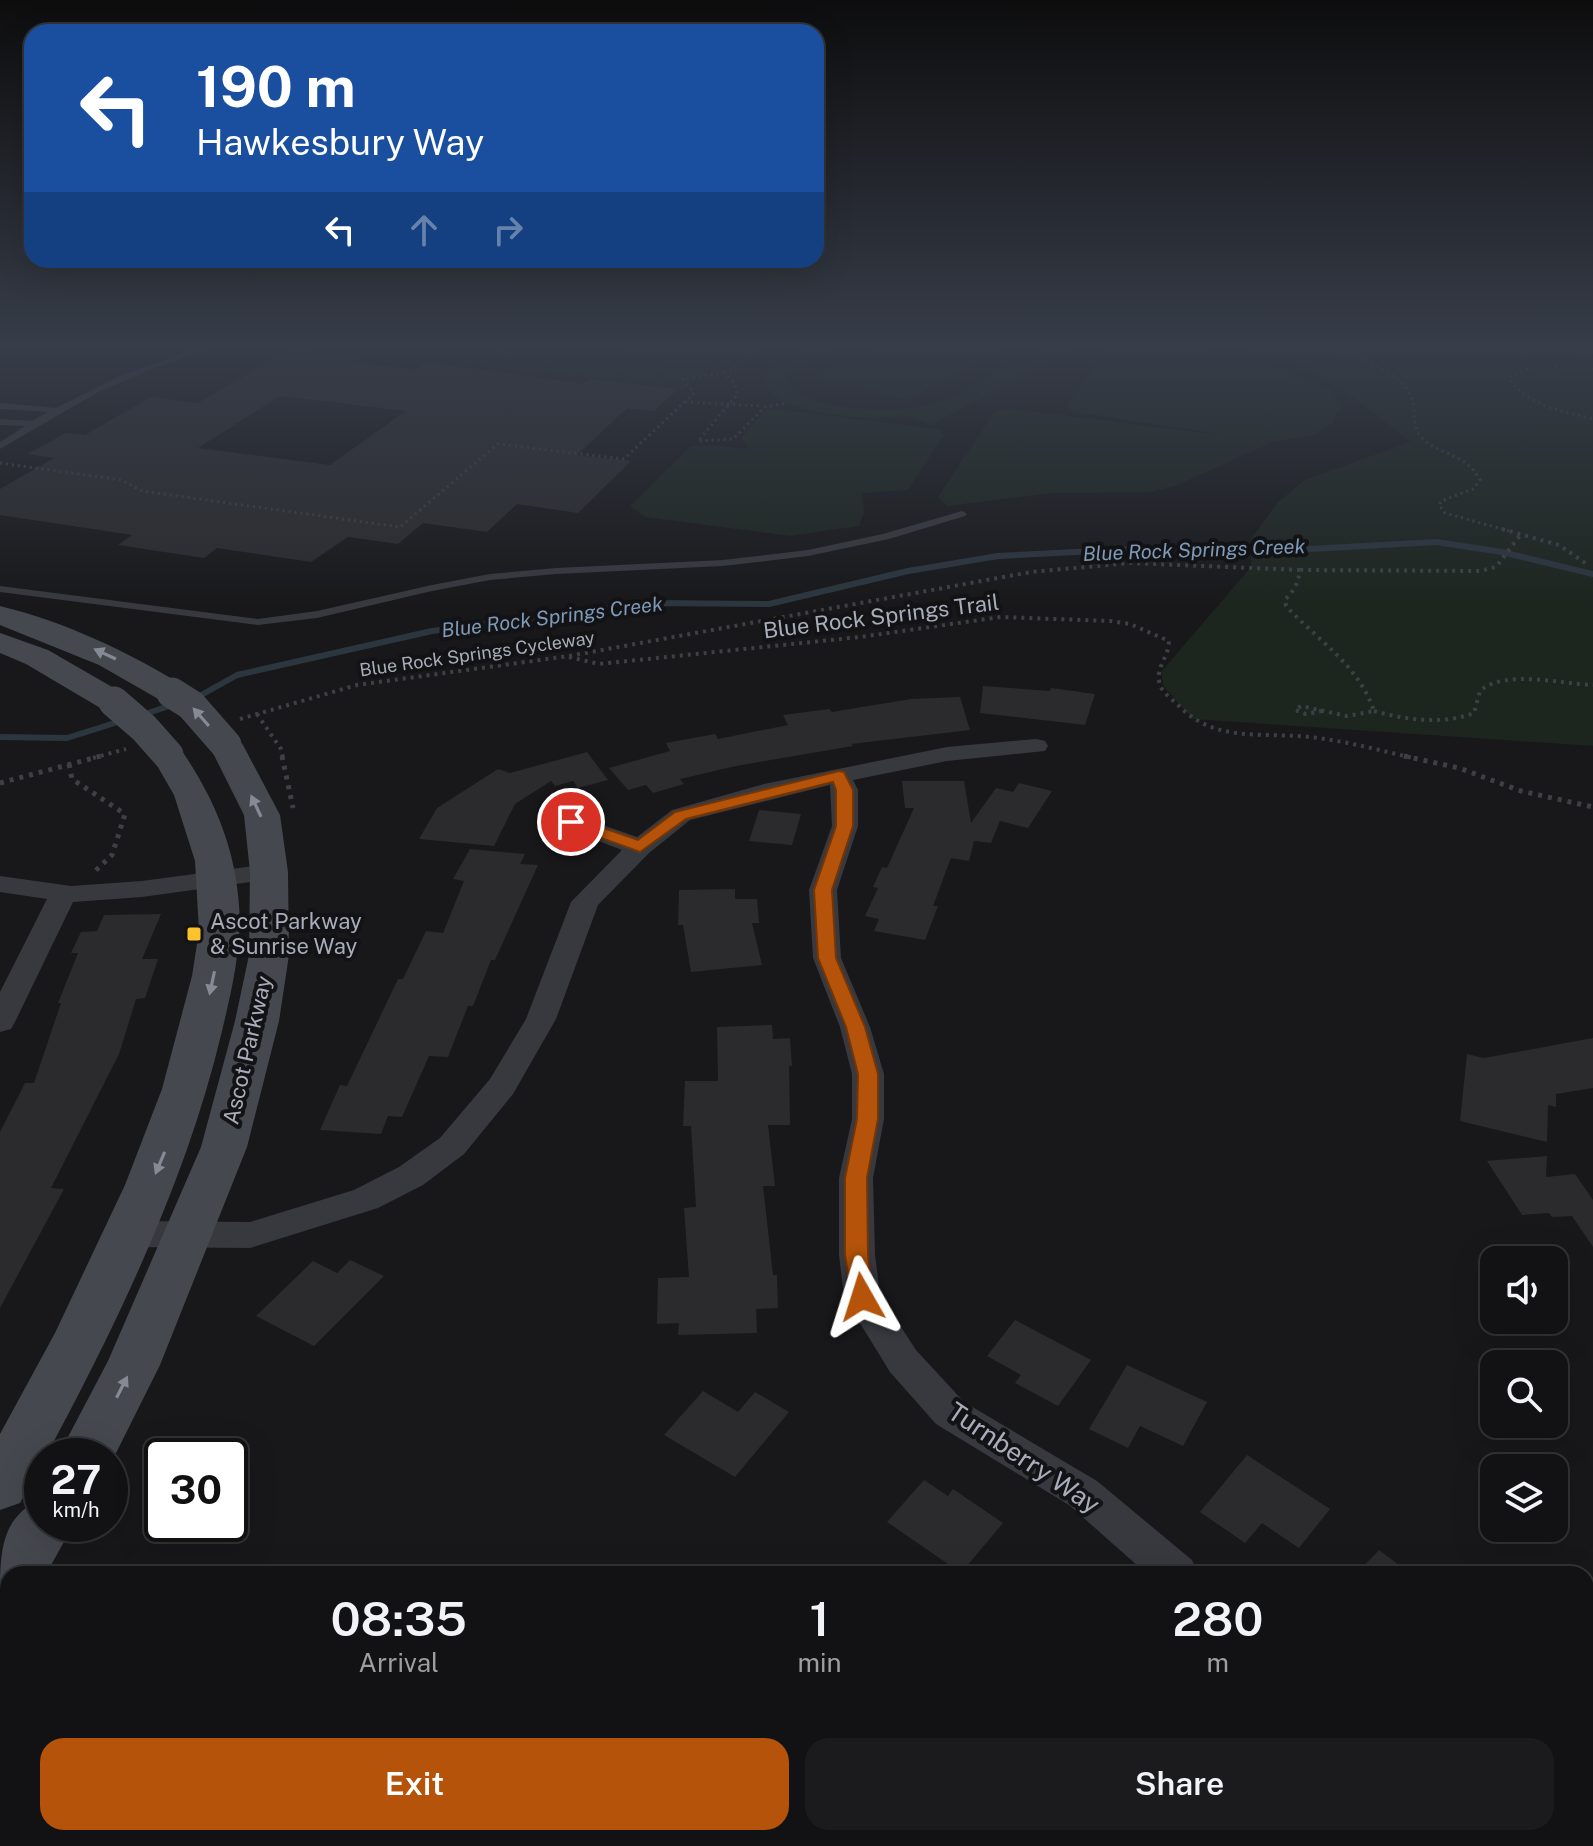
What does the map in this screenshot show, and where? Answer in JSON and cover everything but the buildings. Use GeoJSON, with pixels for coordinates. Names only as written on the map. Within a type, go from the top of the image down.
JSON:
{"type":"FeatureCollection","features":[{"type":"Feature","properties":{"kind":"main road","name":"Ascot Parkway"},"geometry":{"type":"LineString","coordinates":[[0,615],[64,635],[131,666],[227,733],[262,815],[269,872],[269,955],[257,1021],[224,1147],[133,1365],[95,1438]]}},
{"type":"Feature","properties":{"kind":"main road"},"geometry":{"type":"LineString","coordinates":[[0,642],[37,657],[114,702],[144,728],[168,755],[197,800],[216,878],[219,931],[214,972],[194,1059],[171,1137],[64,1371],[0,1485]]}},
{"type":"Feature","properties":{"kind":"main road"},"geometry":{"type":"LineString","coordinates":[[18,1566],[33,1542]]}},
{"type":"Feature","properties":{"kind":"street"},"geometry":{"type":"LineString","coordinates":[[129,1234],[250,1235],[366,1199],[411,1176],[452,1146],[502,1086],[541,1019],[585,902],[640,847],[681,815],[839,775],[947,754],[1036,746]]}},
{"type":"Feature","properties":{"kind":"street","name":"Turnberry Way"},"geometry":{"type":"LineString","coordinates":[[839,775],[845,790],[845,826],[823,890],[827,958],[855,1027],[868,1074],[868,1119],[856,1178],[857,1255],[862,1297],[903,1361],[950,1413],[1083,1493],[1168,1566]]}},
{"type":"Feature","properties":{"kind":"street"},"geometry":{"type":"LineString","coordinates":[[571,822],[640,847]]}},
{"type":"Feature","properties":{"kind":"street"},"geometry":{"type":"LineString","coordinates":[[0,884],[68,893],[142,889],[269,872]]}},
{"type":"Feature","properties":{"kind":"street"},"geometry":{"type":"LineString","coordinates":[[3,1009],[68,893]]}},
{"type":"Feature","properties":{"kind":"lane"},"geometry":{"type":"LineString","coordinates":[[0,589],[258,622],[292,620],[336,613],[418,589],[488,577],[734,562],[804,553],[905,534],[962,514]]}},
{"type":"Feature","properties":{"kind":"path"},"geometry":{"type":"LineString","coordinates":[[0,463],[122,480],[142,491],[400,527],[498,444],[624,459],[649,435]]}},
{"type":"Feature","properties":{"kind":"path"},"geometry":{"type":"LineString","coordinates":[[703,435],[698,441],[733,439],[737,435]]}},
{"type":"Feature","properties":{"kind":"path"},"geometry":{"type":"LineString","coordinates":[[1420,435],[1461,457],[1477,474],[1478,485],[1441,501],[1440,509],[1457,518],[1559,545],[1588,565]]}},
{"type":"Feature","properties":{"kind":"path","name":"Blue Rock Springs Cycleway"},"geometry":{"type":"LineString","coordinates":[[227,733],[357,685],[569,656],[1031,572],[1130,563],[1301,570],[1480,571],[1496,567],[1521,534]]}},
{"type":"Feature","properties":{"kind":"path"},"geometry":{"type":"LineString","coordinates":[[1301,570],[1295,588],[1285,600],[1286,606],[1357,673],[1369,689],[1374,711]]}},
{"type":"Feature","properties":{"kind":"path","name":"Blue Rock Springs Trail"},"geometry":{"type":"LineString","coordinates":[[569,656],[599,664],[860,637],[1001,617],[1110,621],[1130,624],[1169,641],[1169,649],[1158,670],[1161,688],[1188,716],[1209,729],[1236,734],[1336,741],[1459,768],[1521,791],[1593,807]]}},
{"type":"Feature","properties":{"kind":"path"},"geometry":{"type":"LineString","coordinates":[[1322,711],[1306,714],[1295,710],[1301,706],[1322,711],[1335,715],[1369,715],[1374,711],[1415,718],[1465,718],[1474,713],[1475,701],[1483,687],[1492,683],[1593,685]]}},
{"type":"Feature","properties":{"kind":"path"},"geometry":{"type":"LineString","coordinates":[[0,783],[127,749]]}},
{"type":"Feature","properties":{"kind":"path"},"geometry":{"type":"LineString","coordinates":[[68,893],[112,855],[125,814],[72,779],[69,764]]}},
{"type":"Feature","properties":{"kind":"shaded area"},"geometry":{"type":"Polygon","coordinates":[[[743,435],[944,435],[908,490],[862,493],[864,512],[859,526],[790,536],[645,517],[630,506],[691,446],[749,449],[741,438],[743,435]]]}},
{"type":"Feature","properties":{"kind":"shaded area"},"geometry":{"type":"Polygon","coordinates":[[[979,435],[1230,436],[1224,435],[1314,435],[1273,442],[1177,485],[1151,492],[1052,493],[947,506],[938,497],[979,435]]]}},
{"type":"Feature","properties":{"kind":"shaded area"},"geometry":{"type":"Polygon","coordinates":[[[1401,435],[1593,435],[1593,746],[1193,719],[1164,687],[1161,672],[1251,567],[1251,539],[1277,503],[1305,480],[1410,442],[1401,435]]]}},
{"type":"Feature","properties":{"kind":"waterway","name":"Blue Rock Springs Creek"},"geometry":{"type":"LineString","coordinates":[[196,698],[237,675],[432,631],[650,603],[769,604],[908,571],[998,556],[1177,547],[1292,550],[1436,542],[1502,552],[1593,574]]}},
{"type":"Feature","properties":{"kind":"waterway","name":"Blue Rock Springs Creek"},"geometry":{"type":"LineString","coordinates":[[142,715],[175,704]]}},
{"type":"Feature","properties":{"kind":"waterway","name":"Blue Rock Springs Creek"},"geometry":{"type":"LineString","coordinates":[[0,737],[67,738],[121,721]]}},
{"type":"Feature","properties":{"kind":"place","name":"Ascot Parkway & Sunrise Way"},"geometry":{"type":"Point","coordinates":[194,934]}},
{"type":"Feature","properties":{"kind":"route"},"geometry":{"type":"LineString","coordinates":[[571,822],[640,847],[681,815],[839,775],[845,790],[845,826],[823,890],[827,958],[855,1027],[868,1074],[868,1119],[856,1178],[857,1255],[862,1297]]}}]}
